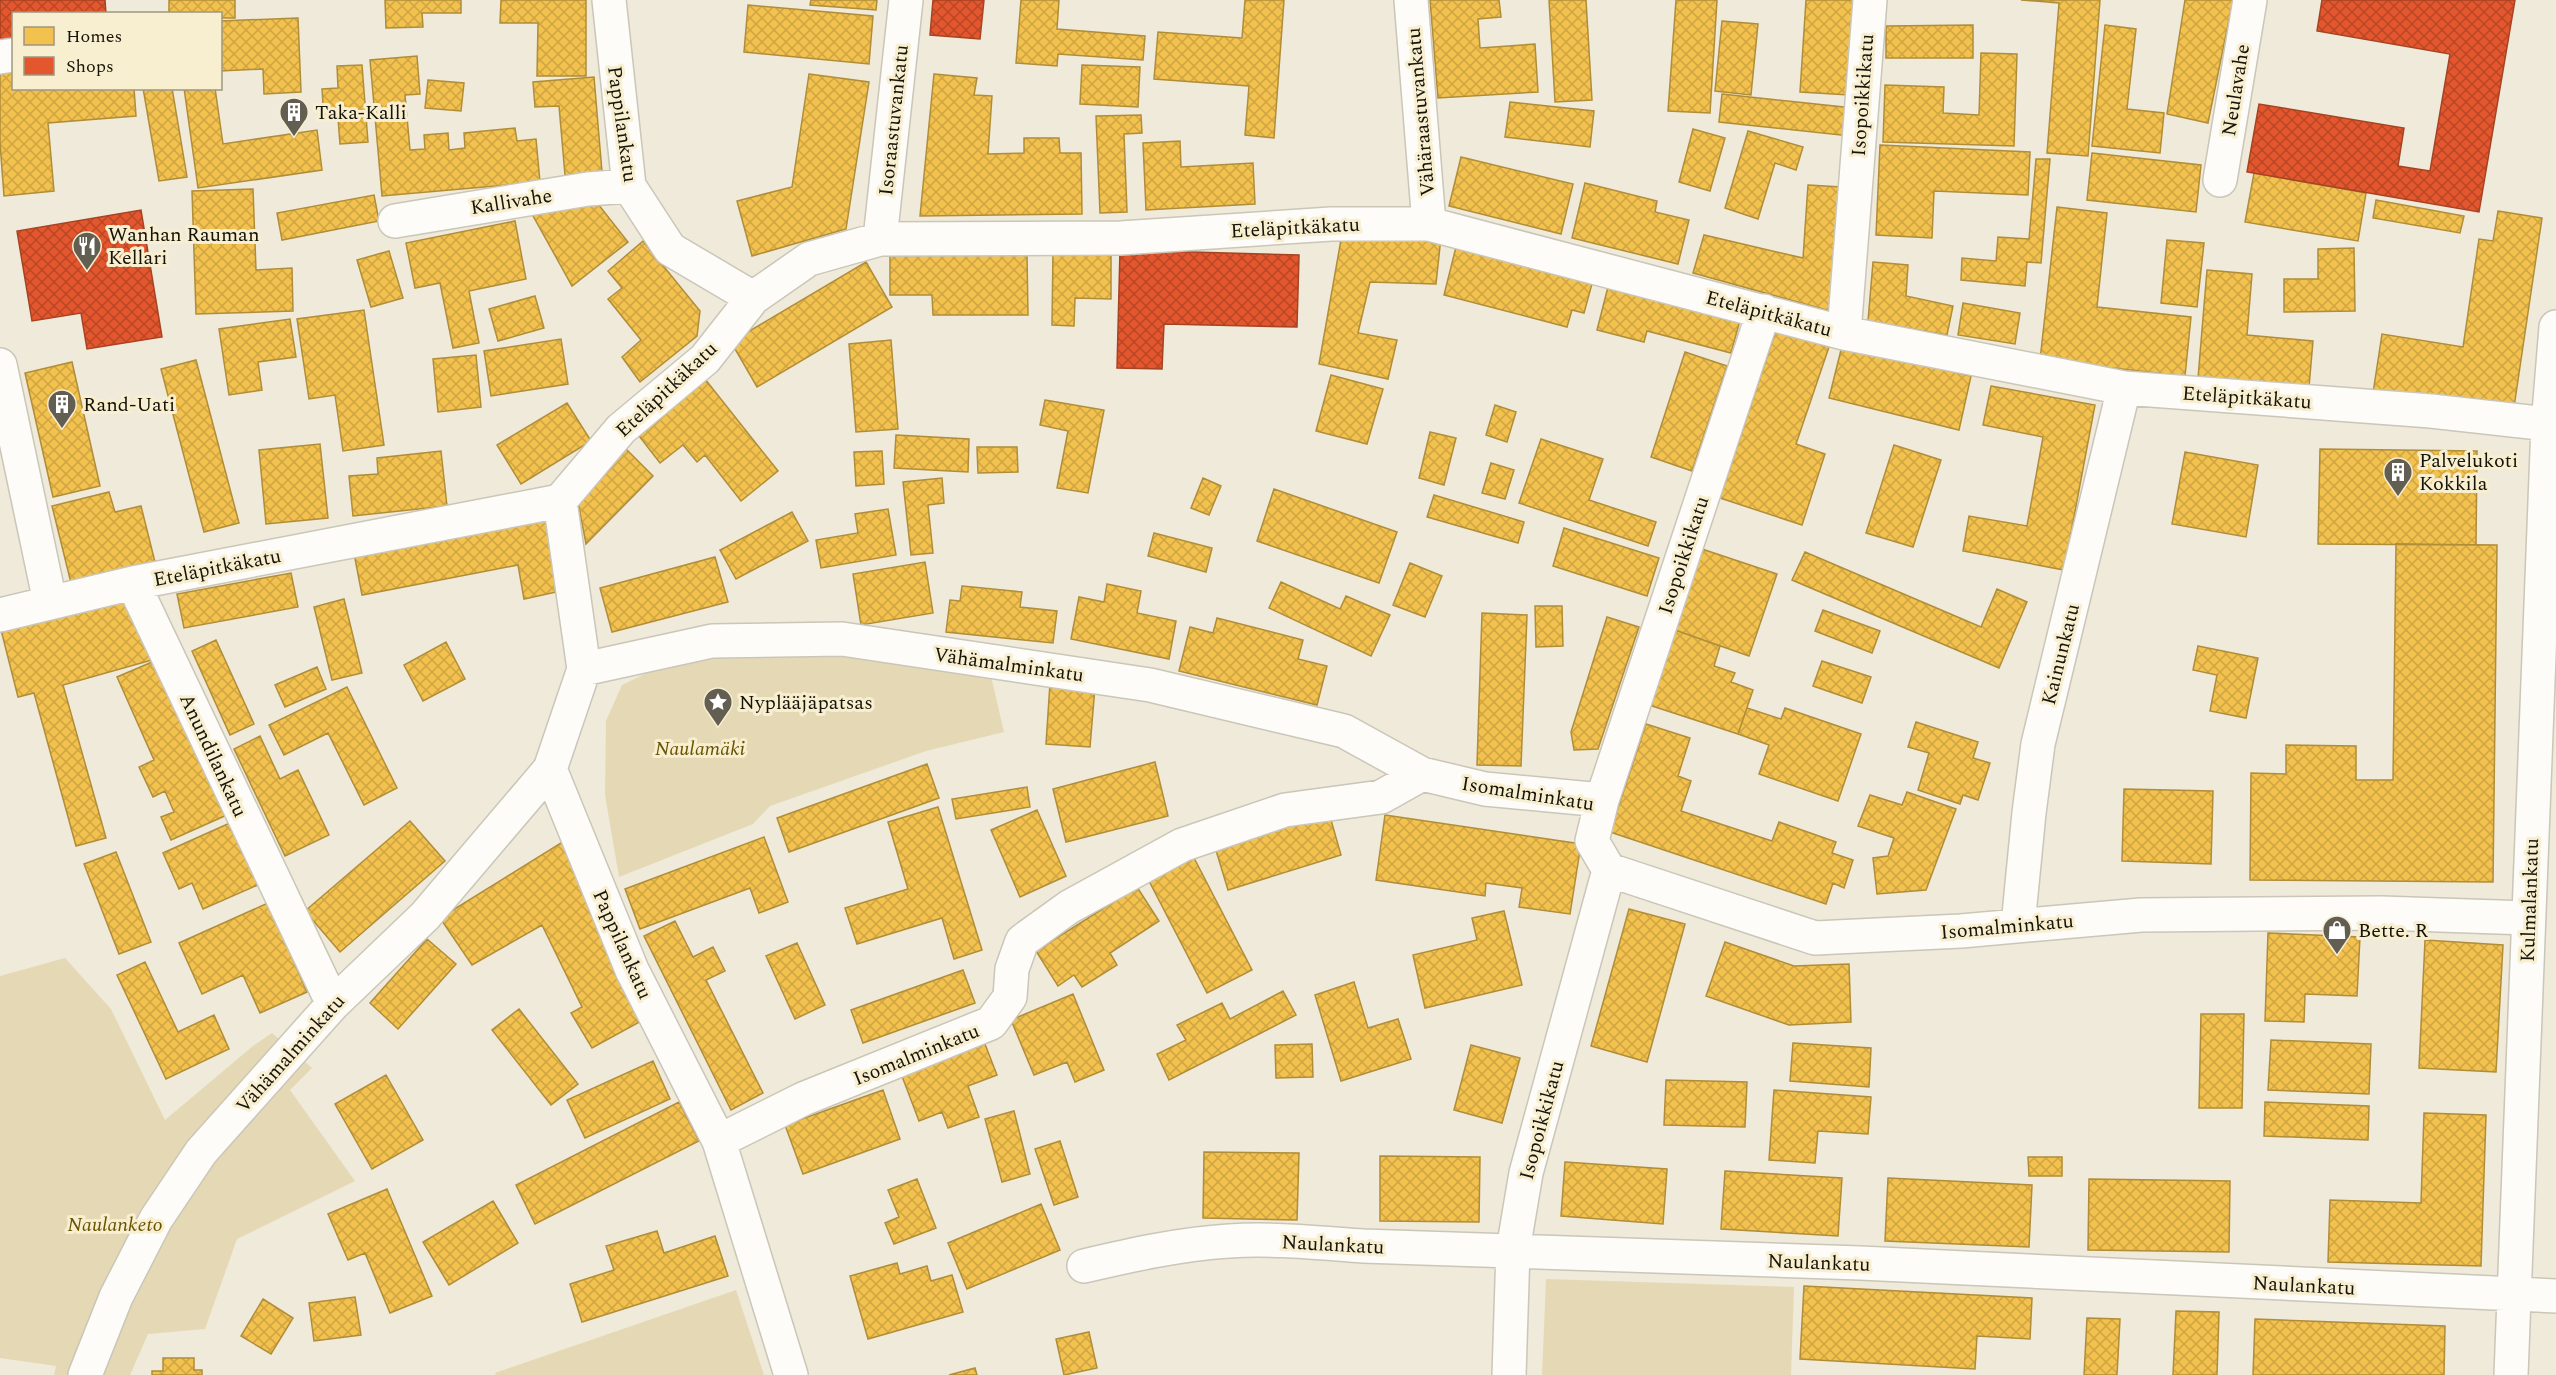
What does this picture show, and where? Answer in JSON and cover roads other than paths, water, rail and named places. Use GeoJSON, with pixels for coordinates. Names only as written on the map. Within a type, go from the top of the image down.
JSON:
{"type":"FeatureCollection","features":[{"type":"Feature","properties":{"kind":"street","name":"Pappilankatu"},"geometry":{"type":"LineString","coordinates":[[609,0],[628,186],[670,249],[753,298]]}},
{"type":"Feature","properties":{"kind":"street","name":"Isoraastuvankatu"},"geometry":{"type":"LineString","coordinates":[[880,240],[906,0]]}},
{"type":"Feature","properties":{"kind":"street","name":"Vähäraastuvankatu"},"geometry":{"type":"LineString","coordinates":[[1411,0],[1429,224]]}},
{"type":"Feature","properties":{"kind":"street","name":"Isopoikkikatu"},"geometry":{"type":"LineString","coordinates":[[1844,333],[1870,0]]}},
{"type":"Feature","properties":{"kind":"street","name":"Neulavahe"},"geometry":{"type":"LineString","coordinates":[[2220,180],[2250,0]]}},
{"type":"Feature","properties":{"kind":"street","name":"Kallivahe"},"geometry":{"type":"LineString","coordinates":[[395,221],[588,189],[628,186]]}},
{"type":"Feature","properties":{"kind":"street","name":"Eteläpitkäkatu"},"geometry":{"type":"LineString","coordinates":[[133,583],[560,501],[621,429],[705,359],[753,298],[809,259],[880,240],[1121,238],[1331,224],[1429,224],[1844,333],[2124,388],[2431,411],[2552,425]]}},
{"type":"Feature","properties":{"kind":"street","name":"Isopoikkikatu"},"geometry":{"type":"LineString","coordinates":[[1602,800],[1764,311]]}},
{"type":"Feature","properties":{"kind":"street","name":"Kulmalankatu"},"geometry":{"type":"LineString","coordinates":[[2511,1375],[2528,918],[2556,327]]}},
{"type":"Feature","properties":{"kind":"street"},"geometry":{"type":"LineString","coordinates":[[0,365],[50,602]]}},
{"type":"Feature","properties":{"kind":"street","name":"Kainunkatu"},"geometry":{"type":"LineString","coordinates":[[2018,925],[2028,813],[2038,744],[2124,388]]}},
{"type":"Feature","properties":{"kind":"street"},"geometry":{"type":"LineString","coordinates":[[550,769],[584,669],[560,501]]}},
{"type":"Feature","properties":{"kind":"street"},"geometry":{"type":"LineString","coordinates":[[0,615],[133,583]]}},
{"type":"Feature","properties":{"kind":"street","name":"Anundilankatu"},"geometry":{"type":"LineString","coordinates":[[133,583],[333,1004]]}},
{"type":"Feature","properties":{"kind":"street","name":"Vähämalminkatu"},"geometry":{"type":"LineString","coordinates":[[584,669],[712,641],[842,639],[1150,685],[1344,731],[1422,774]]}},
{"type":"Feature","properties":{"kind":"street","name":"Pappilankatu"},"geometry":{"type":"LineString","coordinates":[[550,769],[632,970],[719,1141],[791,1375]]}},
{"type":"Feature","properties":{"kind":"street","name":"Vähämalminkatu"},"geometry":{"type":"LineString","coordinates":[[85,1375],[116,1297],[156,1219],[201,1152],[333,1004],[424,916],[550,769]]}},
{"type":"Feature","properties":{"kind":"street","name":"Isomalminkatu"},"geometry":{"type":"LineString","coordinates":[[719,1141],[803,1100],[991,1023],[1010,997],[1012,969],[1022,941],[1069,908],[1182,845],[1285,810],[1381,797],[1422,774],[1485,789],[1602,800],[1592,841],[1609,870],[1815,938],[1961,931],[2141,915],[2381,913],[2528,918]]}},
{"type":"Feature","properties":{"kind":"street","name":"Isopoikkikatu"},"geometry":{"type":"LineString","coordinates":[[1509,1375],[1513,1250],[1526,1173],[1609,870]]}},
{"type":"Feature","properties":{"kind":"street","name":"Naulankatu"},"geometry":{"type":"LineString","coordinates":[[1084,1266],[1137,1253],[1230,1241],[1292,1241],[1860,1263],[2556,1296]]}},
{"type":"Feature","properties":{"kind":"place","name":"Taka-Kalli"},"geometry":{"type":"Point","coordinates":[294,138]}},
{"type":"Feature","properties":{"kind":"place","name":"Wanhan Rauman Kellari"},"geometry":{"type":"Point","coordinates":[87,272]}},
{"type":"Feature","properties":{"kind":"place","name":"Rand-Uati"},"geometry":{"type":"Point","coordinates":[62,430]}},
{"type":"Feature","properties":{"kind":"place","name":"Palvelukoti Kokkila"},"geometry":{"type":"Point","coordinates":[2398,498]}},
{"type":"Feature","properties":{"kind":"place","name":"Nyplääjäpatsas"},"geometry":{"type":"Point","coordinates":[718,728]}},
{"type":"Feature","properties":{"kind":"place","name":"Bette. R"},"geometry":{"type":"Point","coordinates":[2337,956]}},
{"type":"Feature","properties":{"kind":"park label","name":"Naulamäki"},"geometry":{"type":"Point","coordinates":[700,748]}},
{"type":"Feature","properties":{"kind":"park label","name":"Naulanketo"},"geometry":{"type":"Point","coordinates":[115,1224]}}]}
